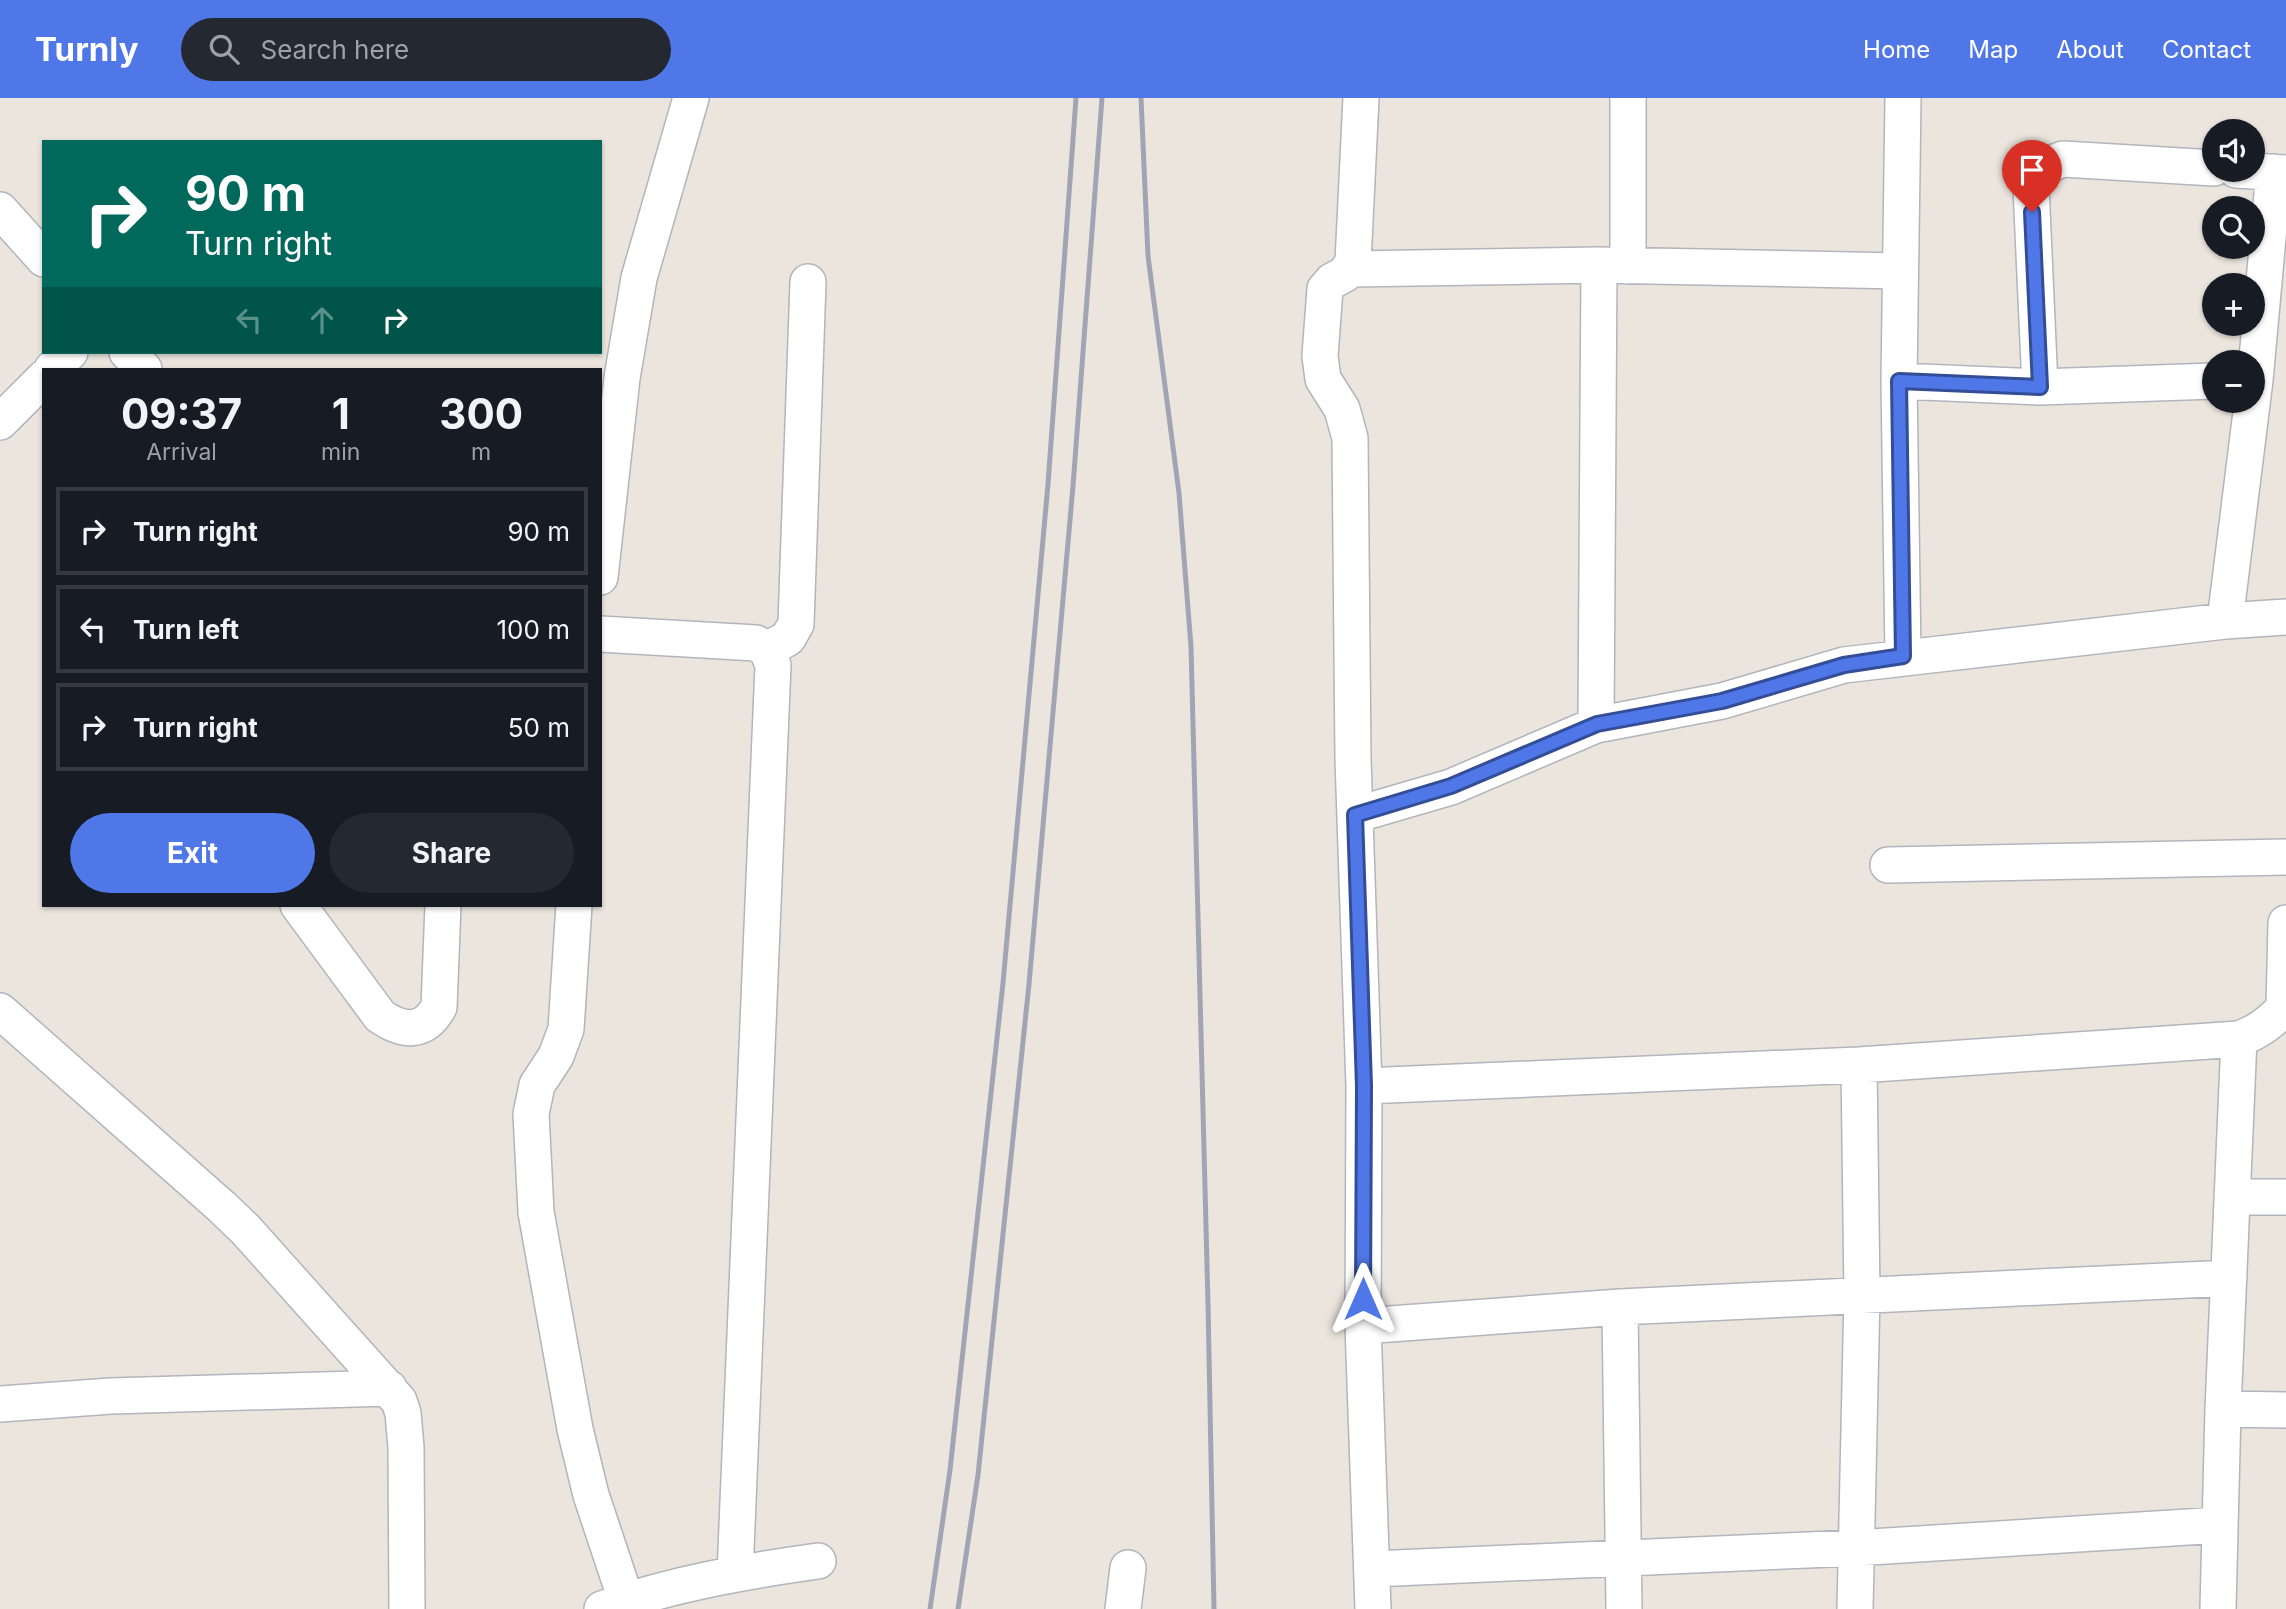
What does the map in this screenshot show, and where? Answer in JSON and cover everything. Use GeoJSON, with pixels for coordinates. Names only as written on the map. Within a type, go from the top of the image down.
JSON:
{"type":"FeatureCollection","features":[{"type":"Feature","properties":{"kind":"street"},"geometry":{"type":"LineString","coordinates":[[602,559],[622,378],[639,278],[691,98]]}},
{"type":"Feature","properties":{"kind":"street"},"geometry":{"type":"LineString","coordinates":[[1361,98],[1354,255],[1350,269],[1325,289],[1320,356],[1323,379],[1342,409],[1350,438],[1355,815],[1364,1086],[1363,1326],[1373,1609]]}},
{"type":"Feature","properties":{"kind":"street"},"geometry":{"type":"LineString","coordinates":[[1597,724],[1614,265],[1628,98]]}},
{"type":"Feature","properties":{"kind":"street"},"geometry":{"type":"LineString","coordinates":[[1903,98],[1899,381],[1903,656]]}},
{"type":"Feature","properties":{"kind":"street"},"geometry":{"type":"LineString","coordinates":[[2040,387],[2031,187],[2037,172],[2050,163],[2063,159],[2202,167]]}},
{"type":"Feature","properties":{"kind":"street"},"geometry":{"type":"LineString","coordinates":[[2258,350],[2280,173]]}},
{"type":"Feature","properties":{"kind":"street"},"geometry":{"type":"LineString","coordinates":[[0,210],[42,258]]}},
{"type":"Feature","properties":{"kind":"street"},"geometry":{"type":"LineString","coordinates":[[1350,269],[1614,265],[1900,271]]}},
{"type":"Feature","properties":{"kind":"street"},"geometry":{"type":"LineString","coordinates":[[768,650],[788,638],[796,624],[808,282]]}},
{"type":"Feature","properties":{"kind":"street"},"geometry":{"type":"LineString","coordinates":[[53,368],[67,354]]}},
{"type":"Feature","properties":{"kind":"street"},"geometry":{"type":"LineString","coordinates":[[129,354],[143,368]]}},
{"type":"Feature","properties":{"kind":"street"},"geometry":{"type":"LineString","coordinates":[[0,422],[42,380]]}},
{"type":"Feature","properties":{"kind":"street"},"geometry":{"type":"LineString","coordinates":[[1899,381],[2040,387],[2202,381]]}},
{"type":"Feature","properties":{"kind":"street"},"geometry":{"type":"LineString","coordinates":[[2225,621],[2250,413]]}},
{"type":"Feature","properties":{"kind":"street"},"geometry":{"type":"LineString","coordinates":[[1355,815],[1451,786],[1597,724],[1722,701],[1844,665],[1903,656],[2225,621],[2286,617]]}},
{"type":"Feature","properties":{"kind":"street"},"geometry":{"type":"LineString","coordinates":[[602,634],[756,643],[768,650],[773,665],[735,1574]]}},
{"type":"Feature","properties":{"kind":"street"},"geometry":{"type":"LineString","coordinates":[[1888,865],[2286,857]]}},
{"type":"Feature","properties":{"kind":"street"},"geometry":{"type":"LineString","coordinates":[[299,907],[380,1016],[393,1025],[407,1028],[430,1021],[439,1007],[443,907]]}},
{"type":"Feature","properties":{"kind":"street"},"geometry":{"type":"LineString","coordinates":[[574,907],[566,1028],[556,1056],[537,1085],[531,1114],[534,1185],[542,1254],[575,1429],[619,1606],[735,1574],[818,1561]]}},
{"type":"Feature","properties":{"kind":"street"},"geometry":{"type":"LineString","coordinates":[[1364,1086],[1859,1065],[2239,1039],[2271,1023],[2284,1008],[2286,923]]}},
{"type":"Feature","properties":{"kind":"street"},"geometry":{"type":"LineString","coordinates":[[0,1011],[222,1207],[389,1388],[401,1406],[406,1447],[407,1609]]}},
{"type":"Feature","properties":{"kind":"street"},"geometry":{"type":"LineString","coordinates":[[2218,1609],[2223,1409],[2239,1039]]}},
{"type":"Feature","properties":{"kind":"street"},"geometry":{"type":"LineString","coordinates":[[1855,1609],[1862,1295],[1859,1065]]}},
{"type":"Feature","properties":{"kind":"street"},"geometry":{"type":"LineString","coordinates":[[2232,1196],[2286,1197]]}},
{"type":"Feature","properties":{"kind":"street"},"geometry":{"type":"LineString","coordinates":[[1363,1326],[1620,1307],[2229,1278]]}},
{"type":"Feature","properties":{"kind":"street"},"geometry":{"type":"LineString","coordinates":[[1620,1307],[1624,1609]]}},
{"type":"Feature","properties":{"kind":"street"},"geometry":{"type":"LineString","coordinates":[[0,1404],[111,1396],[389,1388]]}},
{"type":"Feature","properties":{"kind":"street"},"geometry":{"type":"LineString","coordinates":[[2223,1409],[2286,1410]]}},
{"type":"Feature","properties":{"kind":"street"},"geometry":{"type":"LineString","coordinates":[[1373,1569],[1855,1549],[2220,1524]]}},
{"type":"Feature","properties":{"kind":"street"},"geometry":{"type":"LineString","coordinates":[[1123,1609],[1128,1569]]}},
{"type":"Feature","properties":{"kind":"railway"},"geometry":{"type":"LineString","coordinates":[[930,1609],[950,1470],[1003,983],[1048,484],[1076,98]]}},
{"type":"Feature","properties":{"kind":"railway"},"geometry":{"type":"LineString","coordinates":[[958,1609],[978,1475],[1029,984],[1073,486],[1102,98]]}},
{"type":"Feature","properties":{"kind":"railway"},"geometry":{"type":"LineString","coordinates":[[1141,98],[1148,256],[1179,493],[1191,647],[1214,1609]]}},
{"type":"Feature","properties":{"kind":"route"},"geometry":{"type":"LineString","coordinates":[[1363,1299],[1364,1086],[1355,815],[1451,786],[1597,724],[1722,701],[1844,665],[1903,656],[1899,381],[2040,387],[2032,212]]}}]}
